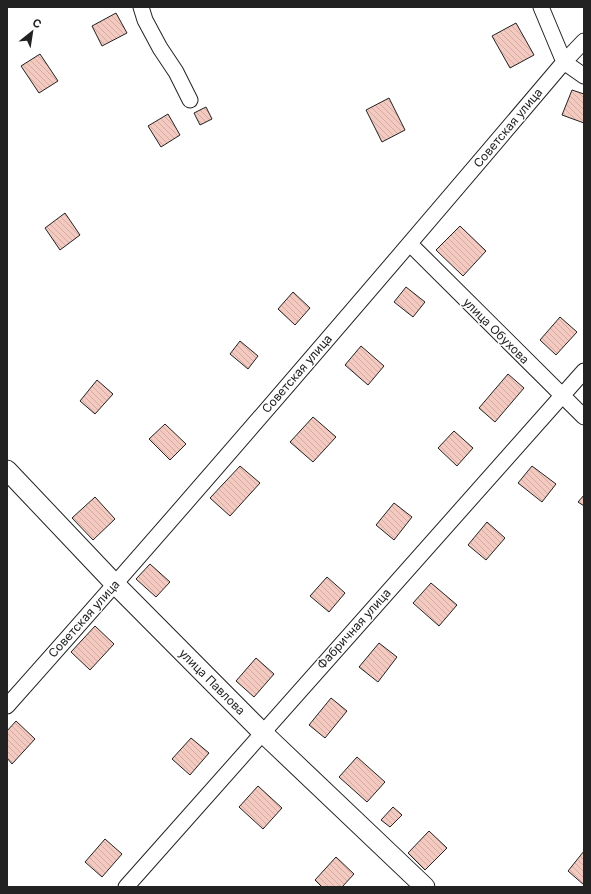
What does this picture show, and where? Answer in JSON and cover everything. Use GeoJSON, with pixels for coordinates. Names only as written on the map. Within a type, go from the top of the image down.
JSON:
{"type":"FeatureCollection","features":[{"type":"Feature","properties":{"kind":"street"},"geometry":{"type":"LineString","coordinates":[[141,7],[145,20],[160,48],[176,72],[190,100]]}},
{"type":"Feature","properties":{"kind":"street"},"geometry":{"type":"LineString","coordinates":[[540,7],[564,62],[584,76]]}},
{"type":"Feature","properties":{"kind":"street","name":"Советская улица"},"geometry":{"type":"LineString","coordinates":[[7,706],[115,584],[410,244],[564,62],[584,41]]}},
{"type":"Feature","properties":{"kind":"street","name":"улица Обухова"},"geometry":{"type":"LineString","coordinates":[[410,244],[584,417]]}},
{"type":"Feature","properties":{"kind":"street","name":"Фабричная улица"},"geometry":{"type":"LineString","coordinates":[[126,887],[584,371]]}},
{"type":"Feature","properties":{"kind":"street","name":"улица Павлова"},"geometry":{"type":"LineString","coordinates":[[7,470],[115,584],[262,732],[425,887]]}},
{"type":"Feature","properties":{"kind":"building"},"geometry":{"type":"Polygon","coordinates":[[[116,13],[127,33],[102,46],[92,26],[116,13]]]}},
{"type":"Feature","properties":{"kind":"building"},"geometry":{"type":"Polygon","coordinates":[[[516,23],[534,55],[510,68],[492,36],[516,23]]]}},
{"type":"Feature","properties":{"kind":"building"},"geometry":{"type":"Polygon","coordinates":[[[40,54],[58,81],[39,93],[21,66],[40,54]]]}},
{"type":"Feature","properties":{"kind":"building"},"geometry":{"type":"Polygon","coordinates":[[[572,90],[584,94],[584,123],[562,115],[572,90]]]}},
{"type":"Feature","properties":{"kind":"building"},"geometry":{"type":"Polygon","coordinates":[[[389,98],[405,130],[382,142],[366,110],[389,98]]]}},
{"type":"Feature","properties":{"kind":"building"},"geometry":{"type":"Polygon","coordinates":[[[206,107],[212,119],[200,125],[194,113],[206,107]]]}},
{"type":"Feature","properties":{"kind":"building"},"geometry":{"type":"Polygon","coordinates":[[[168,114],[180,135],[161,147],[148,126],[168,114]]]}},
{"type":"Feature","properties":{"kind":"building"},"geometry":{"type":"Polygon","coordinates":[[[65,213],[80,235],[60,250],[45,228],[65,213]]]}},
{"type":"Feature","properties":{"kind":"building"},"geometry":{"type":"Polygon","coordinates":[[[460,226],[486,251],[463,276],[436,250],[460,226]]]}},
{"type":"Feature","properties":{"kind":"building"},"geometry":{"type":"Polygon","coordinates":[[[406,287],[425,302],[413,317],[394,302],[406,287]]]}},
{"type":"Feature","properties":{"kind":"building"},"geometry":{"type":"Polygon","coordinates":[[[293,292],[310,308],[295,325],[278,309],[293,292]]]}},
{"type":"Feature","properties":{"kind":"building"},"geometry":{"type":"Polygon","coordinates":[[[560,317],[577,332],[556,355],[540,340],[560,317]]]}},
{"type":"Feature","properties":{"kind":"building"},"geometry":{"type":"Polygon","coordinates":[[[240,341],[258,356],[248,369],[230,354],[240,341]]]}},
{"type":"Feature","properties":{"kind":"building"},"geometry":{"type":"Polygon","coordinates":[[[361,346],[384,366],[368,385],[345,365],[361,346]]]}},
{"type":"Feature","properties":{"kind":"building"},"geometry":{"type":"Polygon","coordinates":[[[508,374],[524,388],[495,422],[479,408],[508,374]]]}},
{"type":"Feature","properties":{"kind":"building"},"geometry":{"type":"Polygon","coordinates":[[[97,380],[113,394],[95,414],[80,401],[97,380]]]}},
{"type":"Feature","properties":{"kind":"building"},"geometry":{"type":"Polygon","coordinates":[[[313,417],[336,437],[313,462],[290,442],[313,417]]]}},
{"type":"Feature","properties":{"kind":"building"},"geometry":{"type":"Polygon","coordinates":[[[165,424],[186,444],[170,460],[149,439],[165,424]]]}},
{"type":"Feature","properties":{"kind":"building"},"geometry":{"type":"Polygon","coordinates":[[[454,431],[473,448],[457,466],[438,448],[454,431]]]}},
{"type":"Feature","properties":{"kind":"building"},"geometry":{"type":"Polygon","coordinates":[[[240,466],[260,483],[230,516],[210,498],[240,466]]]}},
{"type":"Feature","properties":{"kind":"building"},"geometry":{"type":"Polygon","coordinates":[[[532,466],[556,484],[542,502],[518,483],[532,466]]]}},
{"type":"Feature","properties":{"kind":"building"},"geometry":{"type":"Polygon","coordinates":[[[584,495],[584,506],[578,502],[584,495]]]}},
{"type":"Feature","properties":{"kind":"building"},"geometry":{"type":"Polygon","coordinates":[[[95,497],[115,519],[93,540],[72,518],[95,497]]]}},
{"type":"Feature","properties":{"kind":"building"},"geometry":{"type":"Polygon","coordinates":[[[394,503],[412,517],[394,540],[376,525],[394,503]]]}},
{"type":"Feature","properties":{"kind":"building"},"geometry":{"type":"Polygon","coordinates":[[[487,522],[505,538],[486,560],[468,545],[487,522]]]}},
{"type":"Feature","properties":{"kind":"building"},"geometry":{"type":"Polygon","coordinates":[[[150,564],[170,582],[156,597],[136,579],[150,564]]]}},
{"type":"Feature","properties":{"kind":"building"},"geometry":{"type":"Polygon","coordinates":[[[327,577],[345,593],[329,612],[310,596],[327,577]]]}},
{"type":"Feature","properties":{"kind":"building"},"geometry":{"type":"Polygon","coordinates":[[[431,583],[457,605],[439,626],[413,603],[431,583]]]}},
{"type":"Feature","properties":{"kind":"building"},"geometry":{"type":"Polygon","coordinates":[[[95,626],[114,644],[90,670],[71,652],[95,626]]]}},
{"type":"Feature","properties":{"kind":"building"},"geometry":{"type":"Polygon","coordinates":[[[379,643],[397,657],[378,682],[359,667],[379,643]]]}},
{"type":"Feature","properties":{"kind":"building"},"geometry":{"type":"Polygon","coordinates":[[[256,658],[274,674],[254,697],[236,681],[256,658]]]}},
{"type":"Feature","properties":{"kind":"building"},"geometry":{"type":"Polygon","coordinates":[[[331,698],[347,711],[325,738],[309,725],[331,698]]]}},
{"type":"Feature","properties":{"kind":"building"},"geometry":{"type":"Polygon","coordinates":[[[16,721],[35,739],[12,764],[7,758],[7,731],[16,721]]]}},
{"type":"Feature","properties":{"kind":"building"},"geometry":{"type":"Polygon","coordinates":[[[191,738],[209,753],[190,775],[172,759],[191,738]]]}},
{"type":"Feature","properties":{"kind":"building"},"geometry":{"type":"Polygon","coordinates":[[[357,757],[385,782],[367,802],[339,777],[357,757]]]}},
{"type":"Feature","properties":{"kind":"building"},"geometry":{"type":"Polygon","coordinates":[[[258,786],[282,808],[263,829],[239,807],[258,786]]]}},
{"type":"Feature","properties":{"kind":"building"},"geometry":{"type":"Polygon","coordinates":[[[393,807],[402,815],[390,827],[381,820],[393,807]]]}},
{"type":"Feature","properties":{"kind":"building"},"geometry":{"type":"Polygon","coordinates":[[[429,831],[447,848],[425,870],[408,853],[429,831]]]}},
{"type":"Feature","properties":{"kind":"building"},"geometry":{"type":"Polygon","coordinates":[[[105,839],[122,854],[102,877],[85,862],[105,839]]]}},
{"type":"Feature","properties":{"kind":"building"},"geometry":{"type":"Polygon","coordinates":[[[584,851],[584,885],[568,871],[584,851]]]}},
{"type":"Feature","properties":{"kind":"building"},"geometry":{"type":"Polygon","coordinates":[[[336,857],[354,874],[342,887],[322,887],[315,880],[336,857]]]}}]}
